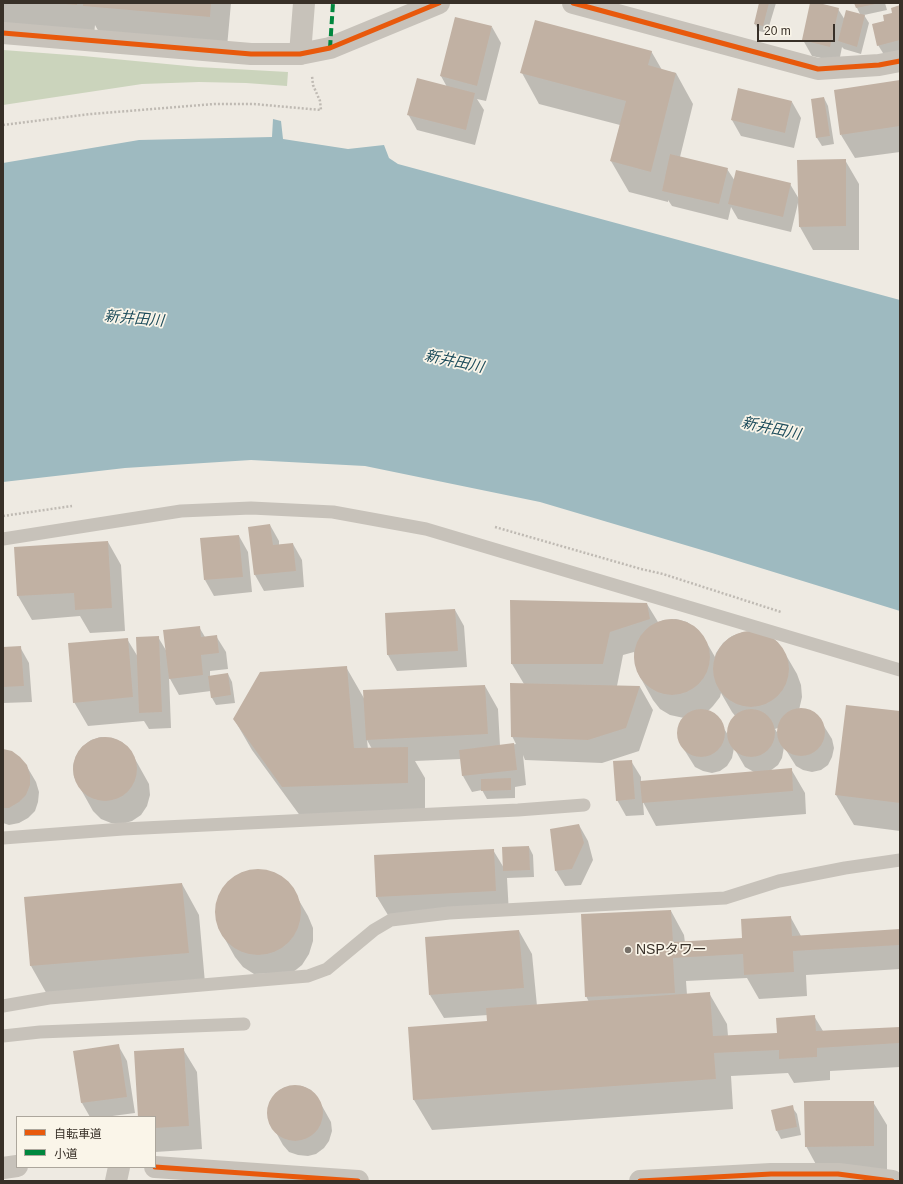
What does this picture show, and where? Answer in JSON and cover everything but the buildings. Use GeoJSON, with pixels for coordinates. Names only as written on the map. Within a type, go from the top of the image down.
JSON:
{"type":"FeatureCollection","features":[{"type":"Feature","properties":{"kind":"street"},"geometry":{"type":"LineString","coordinates":[[304,3],[305,53]]}},
{"type":"Feature","properties":{"kind":"street"},"geometry":{"type":"LineString","coordinates":[[3,33],[251,54],[305,53],[330,48],[439,3]]}},
{"type":"Feature","properties":{"kind":"street"},"geometry":{"type":"LineString","coordinates":[[573,3],[818,69],[879,65],[900,61]]}},
{"type":"Feature","properties":{"kind":"street"},"geometry":{"type":"LineString","coordinates":[[3,1168],[16,1166]]}},
{"type":"Feature","properties":{"kind":"street"},"geometry":{"type":"LineString","coordinates":[[156,1167],[358,1181]]}},
{"type":"Feature","properties":{"kind":"street"},"geometry":{"type":"LineString","coordinates":[[116,1181],[119,1168]]}},
{"type":"Feature","properties":{"kind":"street"},"geometry":{"type":"LineString","coordinates":[[640,1181],[771,1174],[838,1174],[892,1181]]}},
{"type":"Feature","properties":{"kind":"lane"},"geometry":{"type":"LineString","coordinates":[[3,538],[181,511],[251,508],[333,512],[426,529],[900,670]]}},
{"type":"Feature","properties":{"kind":"lane"},"geometry":{"type":"LineString","coordinates":[[3,838],[124,829],[584,806]]}},
{"type":"Feature","properties":{"kind":"lane"},"geometry":{"type":"LineString","coordinates":[[3,1006],[49,998],[308,976],[327,969],[374,930],[391,920],[449,914],[725,898],[779,881],[845,868],[900,860]]}},
{"type":"Feature","properties":{"kind":"lane"},"geometry":{"type":"LineString","coordinates":[[3,1036],[40,1032],[244,1024]]}},
{"type":"Feature","properties":{"kind":"path"},"geometry":{"type":"LineString","coordinates":[[3,125],[91,114],[214,104],[254,104],[321,110],[320,101],[313,85],[305,53]]}},
{"type":"Feature","properties":{"kind":"green space"},"geometry":{"type":"Polygon","coordinates":[[[3,50],[198,67],[288,72],[287,86],[199,82],[142,84],[3,105],[3,50]]]}},
{"type":"Feature","properties":{"kind":"water","name":"新井田川"},"geometry":{"type":"Polygon","coordinates":[[[273,119],[281,121],[283,139],[348,149],[384,145],[389,158],[398,164],[900,300],[900,611],[540,502],[365,466],[251,460],[125,468],[3,482],[3,163],[139,140],[272,137],[273,119]]]}},
{"type":"Feature","properties":{"kind":"marked path"},"geometry":{"type":"LineString","coordinates":[[330,48],[333,3]]}},
{"type":"Feature","properties":{"kind":"cycle path"},"geometry":{"type":"LineString","coordinates":[[3,33],[251,54],[300,54],[330,48],[439,3]]}},
{"type":"Feature","properties":{"kind":"cycle path"},"geometry":{"type":"LineString","coordinates":[[573,3],[818,69],[879,65],[900,61]]}},
{"type":"Feature","properties":{"kind":"cycle path"},"geometry":{"type":"LineString","coordinates":[[156,1167],[358,1181]]}},
{"type":"Feature","properties":{"kind":"cycle path"},"geometry":{"type":"LineString","coordinates":[[640,1181],[771,1174],[838,1174],[892,1181]]}},
{"type":"Feature","properties":{"kind":"place","name":"NSPタワー"},"geometry":{"type":"Point","coordinates":[628,950]}}]}
